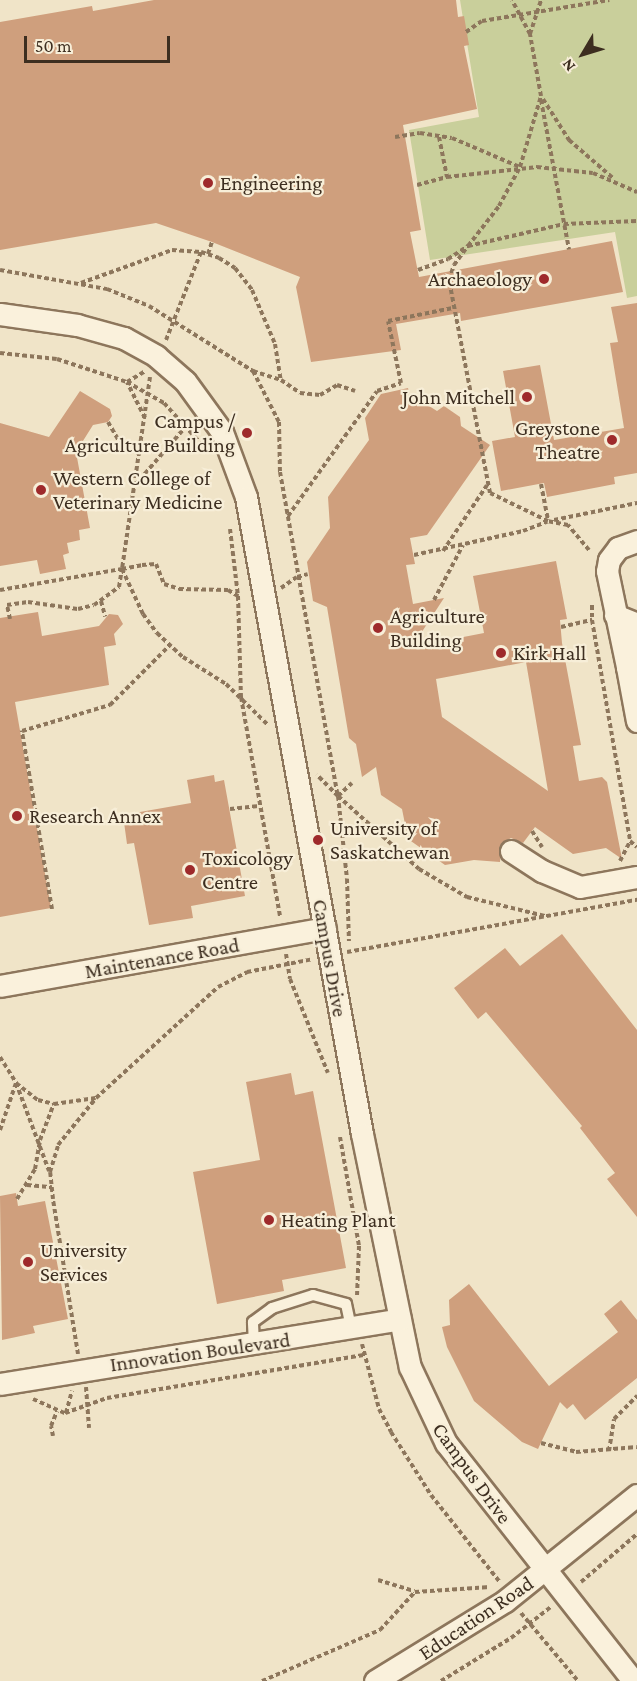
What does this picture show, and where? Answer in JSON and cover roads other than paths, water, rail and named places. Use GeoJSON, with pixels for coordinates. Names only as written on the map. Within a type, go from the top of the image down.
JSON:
{"type":"FeatureCollection","features":[{"type":"Feature","properties":{"kind":"street","name":"Campus Drive"},"geometry":{"type":"LineString","coordinates":[[0,314],[102,331],[156,356],[204,403],[222,432],[240,476],[325,928],[339,954],[410,1367],[431,1418],[446,1443],[564,1597],[633,1681]]}},
{"type":"Feature","properties":{"kind":"street"},"geometry":{"type":"LineString","coordinates":[[637,541],[618,548],[609,560],[608,587],[637,721]]}},
{"type":"Feature","properties":{"kind":"street"},"geometry":{"type":"LineString","coordinates":[[615,615],[637,624]]}},
{"type":"Feature","properties":{"kind":"street"},"geometry":{"type":"LineString","coordinates":[[627,667],[637,640]]}},
{"type":"Feature","properties":{"kind":"street"},"geometry":{"type":"LineString","coordinates":[[511,851],[542,871],[580,887],[637,878]]}},
{"type":"Feature","properties":{"kind":"street","name":"Maintenance Road"},"geometry":{"type":"LineString","coordinates":[[0,986],[283,938],[325,928]]}},
{"type":"Feature","properties":{"kind":"street","name":"Innovation Boulevard"},"geometry":{"type":"LineString","coordinates":[[0,1384],[169,1354],[254,1343],[400,1319]]}},
{"type":"Feature","properties":{"kind":"street","name":"Education Road"},"geometry":{"type":"LineString","coordinates":[[375,1681],[505,1601],[637,1495]]}},
{"type":"Feature","properties":{"kind":"lane"},"geometry":{"type":"LineString","coordinates":[[254,1343],[253,1322],[272,1308],[313,1295],[346,1304],[356,1327]]}},
{"type":"Feature","properties":{"kind":"place","name":"Engineering"},"geometry":{"type":"Point","coordinates":[208,183]}},
{"type":"Feature","properties":{"kind":"place","name":"Archaeology"},"geometry":{"type":"Point","coordinates":[544,279]}},
{"type":"Feature","properties":{"kind":"place","name":"John Mitchell"},"geometry":{"type":"Point","coordinates":[527,397]}},
{"type":"Feature","properties":{"kind":"place","name":"Campus / Agriculture Building"},"geometry":{"type":"Point","coordinates":[247,433]}},
{"type":"Feature","properties":{"kind":"place","name":"Greystone Theatre"},"geometry":{"type":"Point","coordinates":[612,440]}},
{"type":"Feature","properties":{"kind":"place","name":"Western College of Veterinary Medicine"},"geometry":{"type":"Point","coordinates":[41,490]}},
{"type":"Feature","properties":{"kind":"place","name":"Agriculture Building"},"geometry":{"type":"Point","coordinates":[378,628]}},
{"type":"Feature","properties":{"kind":"place","name":"Kirk Hall"},"geometry":{"type":"Point","coordinates":[501,653]}},
{"type":"Feature","properties":{"kind":"place","name":"Research Annex"},"geometry":{"type":"Point","coordinates":[17,816]}},
{"type":"Feature","properties":{"kind":"place","name":"University of Saskatchewan"},"geometry":{"type":"Point","coordinates":[318,840]}},
{"type":"Feature","properties":{"kind":"place","name":"Toxicology Centre"},"geometry":{"type":"Point","coordinates":[190,870]}},
{"type":"Feature","properties":{"kind":"place","name":"Heating Plant"},"geometry":{"type":"Point","coordinates":[269,1220]}},
{"type":"Feature","properties":{"kind":"place","name":"University Services"},"geometry":{"type":"Point","coordinates":[28,1262]}}]}
